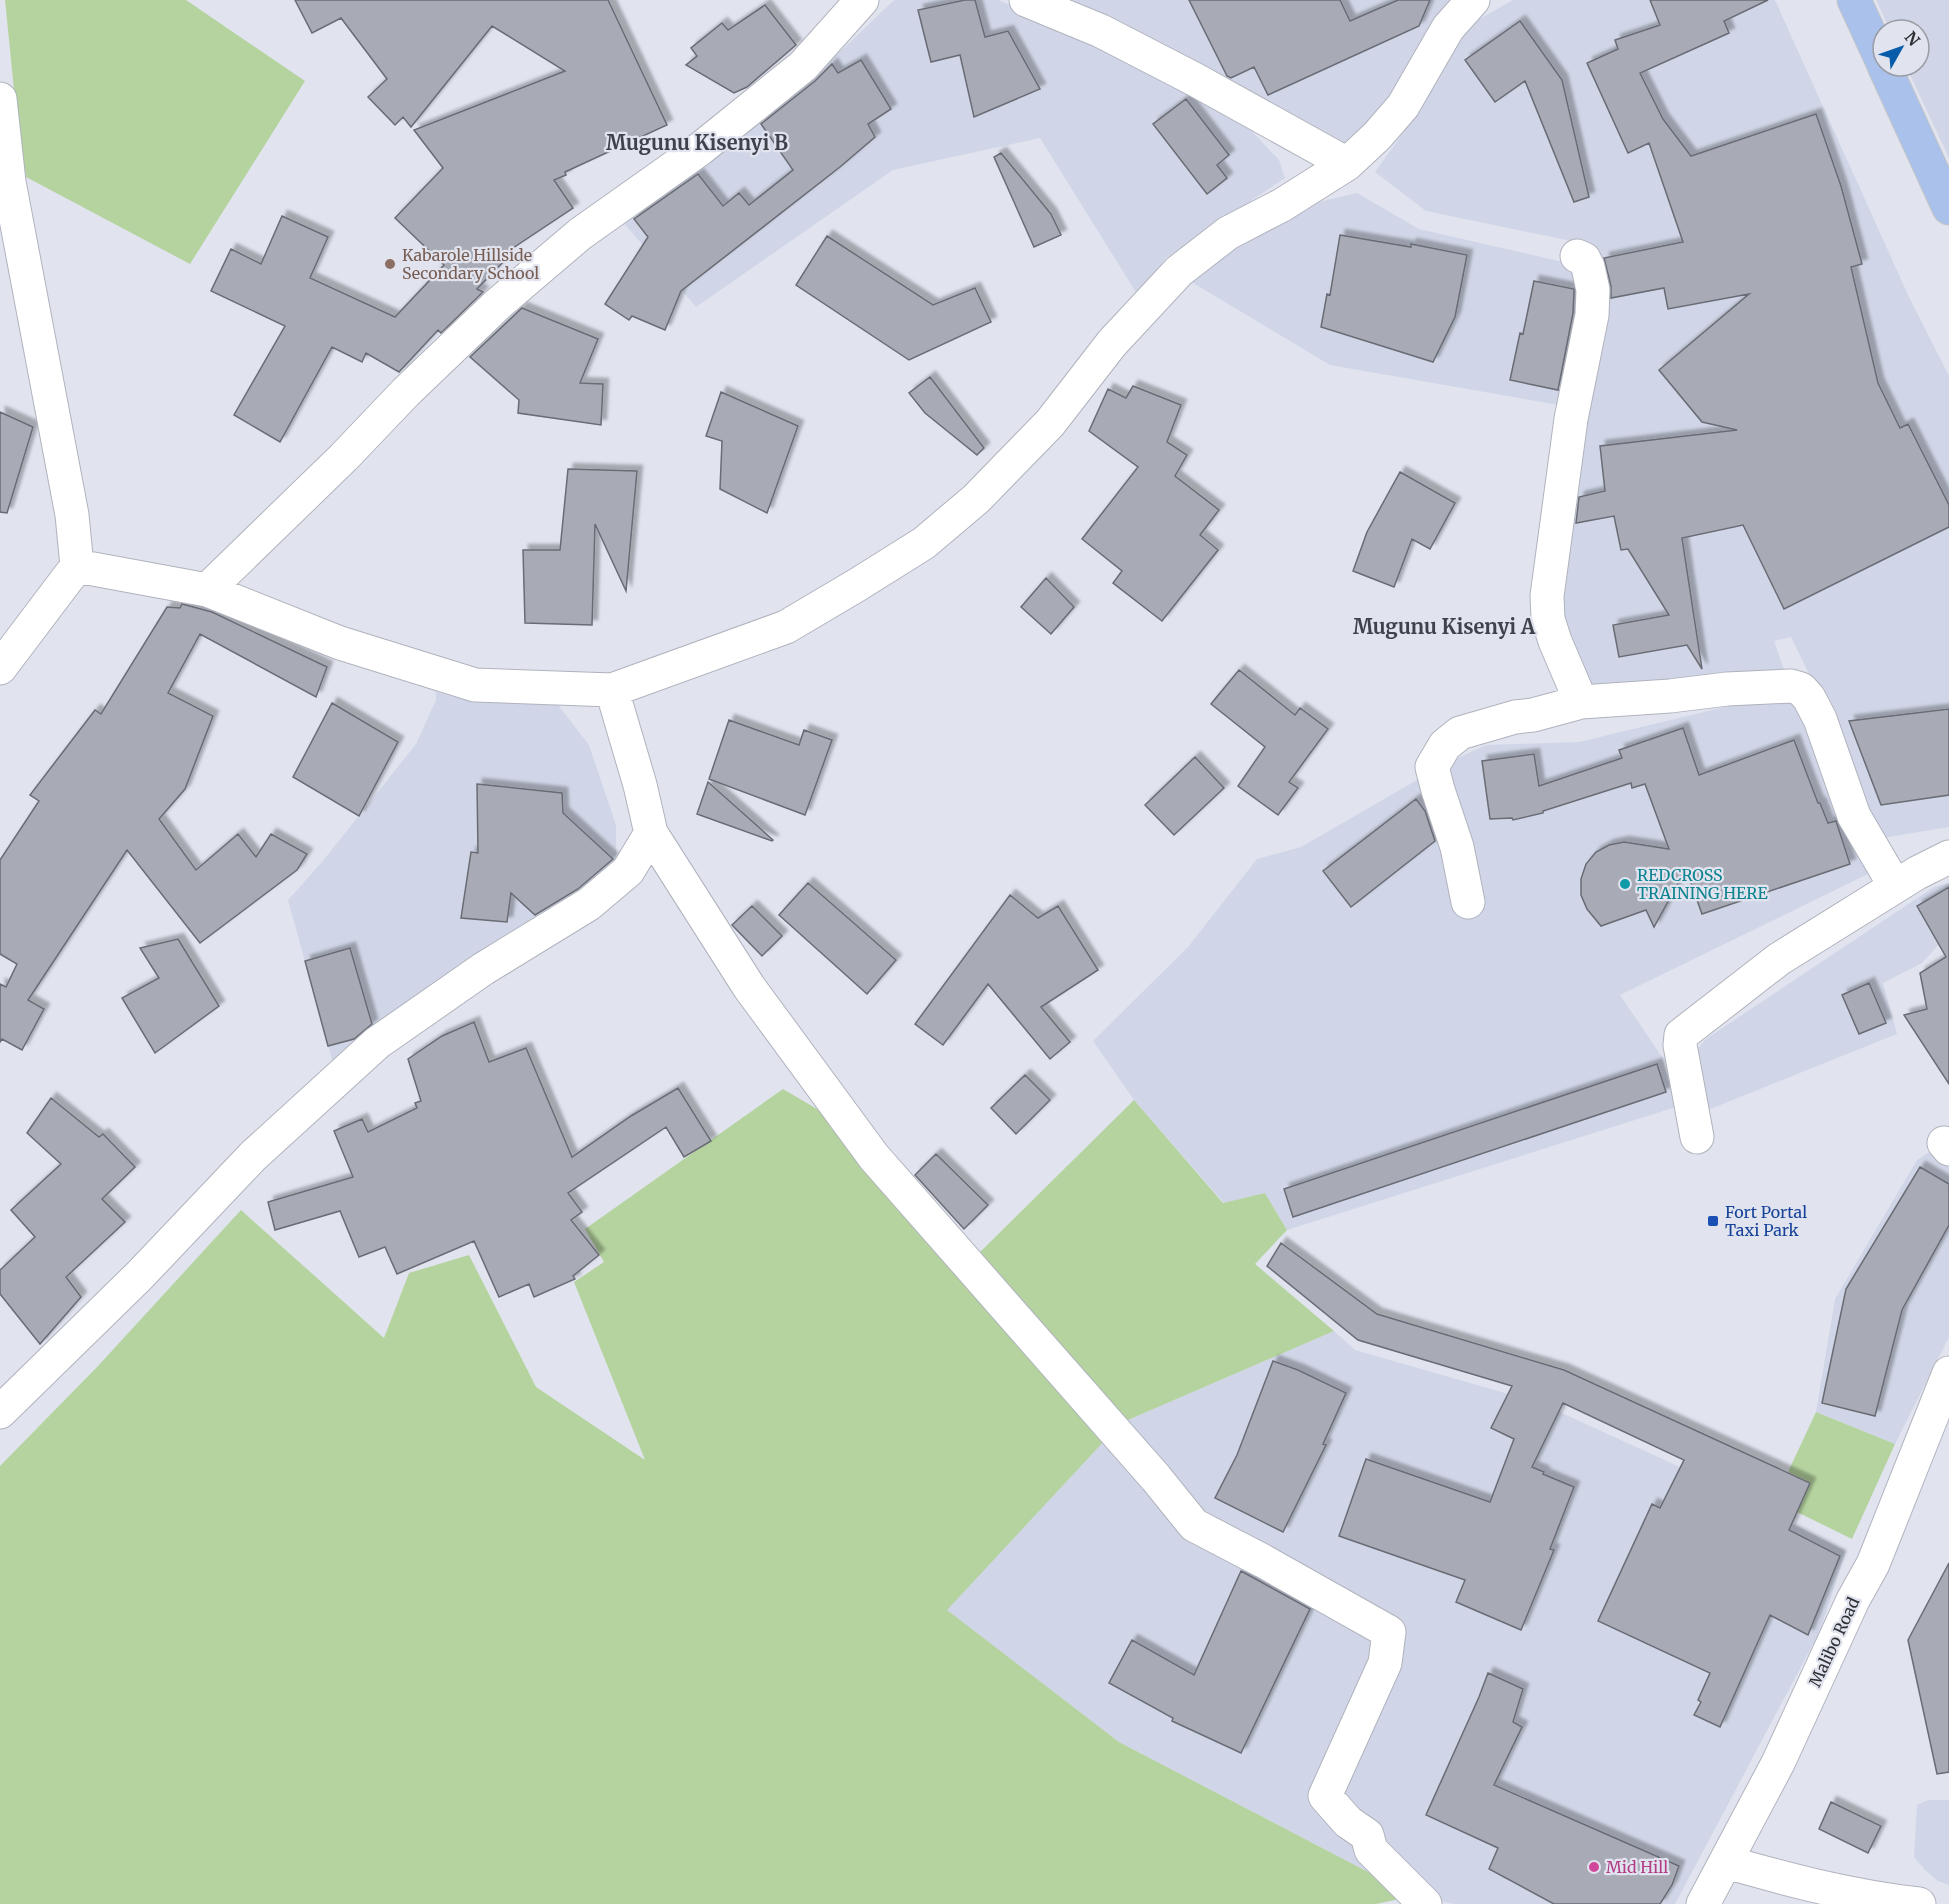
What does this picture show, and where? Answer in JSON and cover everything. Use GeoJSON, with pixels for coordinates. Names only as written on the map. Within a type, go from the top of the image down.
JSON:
{"type":"FeatureCollection","features":[{"type":"Feature","properties":{"kind":"main road"},"geometry":{"type":"LineString","coordinates":[[1854,0],[1871,36]]}},
{"type":"Feature","properties":{"kind":"main road"},"geometry":{"type":"LineString","coordinates":[[1890,78],[1949,208]]}},
{"type":"Feature","properties":{"kind":"street"},"geometry":{"type":"LineString","coordinates":[[207,590],[499,303],[580,234],[700,149],[803,66],[862,0]]}},
{"type":"Feature","properties":{"kind":"street"},"geometry":{"type":"LineString","coordinates":[[1026,0],[1101,31],[1194,79],[1347,164]]}},
{"type":"Feature","properties":{"kind":"street"},"geometry":{"type":"LineString","coordinates":[[77,566],[207,590],[340,644],[475,685],[612,690],[786,627],[924,543],[976,499],[1050,423],[1112,343],[1179,271],[1228,233],[1282,205],[1347,164],[1377,136],[1403,106],[1448,28],[1473,0]]}},
{"type":"Feature","properties":{"kind":"street"},"geometry":{"type":"LineString","coordinates":[[0,99],[9,182],[72,515],[77,566],[0,668]]}},
{"type":"Feature","properties":{"kind":"street"},"geometry":{"type":"LineString","coordinates":[[1577,256],[1584,259],[1588,267],[1593,290],[1592,315],[1571,419],[1547,596],[1548,619],[1555,641],[1581,702]]}},
{"type":"Feature","properties":{"kind":"street"},"geometry":{"type":"LineString","coordinates":[[1468,902],[1457,847],[1432,767],[1445,746],[1460,733],[1515,717],[1533,715],[1581,702],[1670,696],[1726,689],[1791,686],[1801,689],[1809,698],[1820,719],[1854,816],[1895,886]]}},
{"type":"Feature","properties":{"kind":"street"},"geometry":{"type":"LineString","coordinates":[[612,690],[640,785],[651,833],[749,987],[873,1157],[1156,1478],[1194,1526],[1263,1561],[1389,1632],[1385,1663],[1325,1796],[1348,1822],[1367,1835],[1371,1850],[1425,1904]]}},
{"type":"Feature","properties":{"kind":"street"},"geometry":{"type":"LineString","coordinates":[[0,1412],[139,1276],[253,1156],[377,1043],[483,969],[589,904],[627,872],[651,833]]}},
{"type":"Feature","properties":{"kind":"street"},"geometry":{"type":"LineString","coordinates":[[1697,1137],[1680,1045],[1681,1035],[1779,959],[1895,886],[1949,857]]}},
{"type":"Feature","properties":{"kind":"street","name":"Malibo Road"},"geometry":{"type":"LineString","coordinates":[[1703,1904],[1778,1763],[1853,1600],[1873,1564],[1945,1394]]}},
{"type":"Feature","properties":{"kind":"street"},"geometry":{"type":"LineString","coordinates":[[1726,1862],[1877,1900],[1919,1904]]}},
{"type":"Feature","properties":{"kind":"shaded area"},"geometry":{"type":"Polygon","coordinates":[[[894,0],[998,0],[1147,63],[1244,123],[1279,160],[1285,178],[1166,258],[1137,294],[1040,138],[893,170],[696,307],[623,222],[844,48],[894,0]]]}},
{"type":"Feature","properties":{"kind":"shaded area"},"geometry":{"type":"Polygon","coordinates":[[[1047,0],[1458,0],[1367,132],[1339,145],[1047,0]]]}},
{"type":"Feature","properties":{"kind":"shaded area"},"geometry":{"type":"Polygon","coordinates":[[[1513,0],[1775,0],[1909,297],[1949,376],[1949,827],[1883,838],[1791,637],[1774,641],[1784,669],[1732,688],[1598,704],[1552,616],[1570,407],[1330,365],[1188,280],[1198,270],[1306,205],[1357,193],[1419,229],[1585,267],[1586,244],[1426,211],[1375,172],[1421,108],[1450,50],[1474,22],[1513,0]]]}},
{"type":"Feature","properties":{"kind":"shaded area"},"geometry":{"type":"Polygon","coordinates":[[[1876,0],[1949,0],[1949,158],[1912,78],[1931,78],[1931,18],[1884,18],[1876,0]]]}},
{"type":"Feature","properties":{"kind":"shaded area"},"geometry":{"type":"Polygon","coordinates":[[[1792,691],[1832,806],[1868,874],[1620,995],[1662,1057],[1676,1107],[1287,1230],[1265,1193],[1224,1203],[1134,1100],[1093,1041],[1188,947],[1257,859],[1301,847],[1443,765],[1486,745],[1579,742],[1792,691]]]}},
{"type":"Feature","properties":{"kind":"shaded area"},"geometry":{"type":"Polygon","coordinates":[[[436,692],[466,700],[555,701],[589,745],[616,825],[616,885],[336,1074],[288,900],[322,862],[416,744],[436,700],[436,692]]]}},
{"type":"Feature","properties":{"kind":"shaded area"},"geometry":{"type":"Polygon","coordinates":[[[1949,883],[1949,933],[1922,963],[1883,983],[1897,1034],[1703,1112],[1690,1058],[1706,1039],[1934,887],[1949,883]]]}},
{"type":"Feature","properties":{"kind":"shaded area"},"geometry":{"type":"Polygon","coordinates":[[[1938,1146],[1949,1162],[1949,1337],[1895,1444],[1816,1412],[1835,1299],[1917,1160],[1938,1146]]]}},
{"type":"Feature","properties":{"kind":"shaded area"},"geometry":{"type":"Polygon","coordinates":[[[1334,1331],[1355,1350],[1540,1403],[1680,1467],[1846,1551],[1820,1631],[1675,1904],[1455,1904],[1414,1896],[1119,1742],[946,1610],[1121,1423],[1334,1331]]]}},
{"type":"Feature","properties":{"kind":"shaded area"},"geometry":{"type":"Polygon","coordinates":[[[1928,1800],[1949,1800],[1949,1885],[1938,1881],[1914,1857],[1917,1805],[1928,1800]]]}},
{"type":"Feature","properties":{"kind":"green space"},"geometry":{"type":"Polygon","coordinates":[[[5,0],[186,0],[305,81],[190,264],[26,177],[18,130],[5,0]]]}},
{"type":"Feature","properties":{"kind":"green space"},"geometry":{"type":"Polygon","coordinates":[[[783,1089],[834,1119],[968,1264],[1134,1100],[1223,1203],[1265,1193],[1287,1230],[1255,1264],[1334,1331],[1121,1423],[947,1610],[1119,1742],[1414,1896],[1376,1904],[0,1904],[0,1466],[98,1366],[241,1210],[384,1338],[409,1273],[469,1255],[536,1387],[645,1460],[574,1282],[604,1262],[585,1229],[783,1089]]]}},
{"type":"Feature","properties":{"kind":"green space"},"geometry":{"type":"Polygon","coordinates":[[[1816,1412],[1895,1444],[1852,1539],[1797,1512],[1810,1483],[1788,1472],[1816,1412]]]}},
{"type":"Feature","properties":{"kind":"building"},"geometry":{"type":"Polygon","coordinates":[[[295,0],[608,0],[667,125],[565,172],[566,175],[554,180],[573,208],[498,258],[503,262],[477,289],[483,292],[441,333],[438,330],[399,372],[366,353],[362,362],[332,347],[280,442],[234,415],[285,326],[211,291],[231,249],[261,264],[282,216],[328,237],[310,278],[395,317],[444,265],[395,218],[443,168],[414,130],[565,71],[492,26],[411,127],[403,117],[395,125],[368,97],[387,79],[341,18],[312,33],[295,0]]]}},
{"type":"Feature","properties":{"kind":"building"},"geometry":{"type":"Polygon","coordinates":[[[975,0],[985,37],[1008,31],[1040,89],[974,117],[960,55],[931,62],[918,10],[975,0]]]}},
{"type":"Feature","properties":{"kind":"building"},"geometry":{"type":"Polygon","coordinates":[[[1189,0],[1340,0],[1350,21],[1398,0],[1430,0],[1419,26],[1268,95],[1254,67],[1231,78],[1227,76],[1189,0]]]}},
{"type":"Feature","properties":{"kind":"building"},"geometry":{"type":"Polygon","coordinates":[[[1650,0],[1768,0],[1724,21],[1729,33],[1640,73],[1663,119],[1691,156],[1816,114],[1841,186],[1862,264],[1851,267],[1878,383],[1900,428],[1908,424],[1949,505],[1949,527],[1784,609],[1743,525],[1682,538],[1702,669],[1687,645],[1619,657],[1613,625],[1669,615],[1628,549],[1621,550],[1614,516],[1576,523],[1579,497],[1605,491],[1600,446],[1737,430],[1702,422],[1659,370],[1749,294],[1668,309],[1664,288],[1611,298],[1611,286],[1604,258],[1683,242],[1649,143],[1628,153],[1587,63],[1618,49],[1615,40],[1660,25],[1650,0]]]}},
{"type":"Feature","properties":{"kind":"building"},"geometry":{"type":"Polygon","coordinates":[[[765,5],[796,45],[747,87],[734,93],[686,65],[697,56],[691,48],[722,23],[728,30],[765,5]]]}},
{"type":"Feature","properties":{"kind":"building"},"geometry":{"type":"Polygon","coordinates":[[[1520,21],[1562,80],[1589,197],[1574,202],[1525,81],[1495,102],[1465,60],[1520,21]]]}},
{"type":"Feature","properties":{"kind":"building"},"geometry":{"type":"Polygon","coordinates":[[[861,60],[891,109],[868,124],[875,137],[681,291],[665,330],[632,316],[629,320],[605,304],[648,237],[634,219],[698,174],[723,206],[739,193],[749,205],[793,170],[761,124],[815,81],[832,64],[838,73],[861,60]]]}},
{"type":"Feature","properties":{"kind":"building"},"geometry":{"type":"Polygon","coordinates":[[[1186,99],[1229,155],[1217,165],[1227,178],[1207,194],[1153,124],[1186,99]]]}},
{"type":"Feature","properties":{"kind":"building"},"geometry":{"type":"Polygon","coordinates":[[[1001,153],[1051,214],[1061,235],[1034,247],[994,157],[1001,153]]]}},
{"type":"Feature","properties":{"kind":"building"},"geometry":{"type":"Polygon","coordinates":[[[1340,235],[1411,247],[1411,244],[1467,255],[1455,317],[1433,362],[1321,327],[1327,294],[1330,295],[1340,235]]]}},
{"type":"Feature","properties":{"kind":"building"},"geometry":{"type":"Polygon","coordinates":[[[827,236],[933,305],[975,288],[991,322],[909,360],[796,285],[827,236]]]}},
{"type":"Feature","properties":{"kind":"building"},"geometry":{"type":"Polygon","coordinates":[[[1534,281],[1574,289],[1573,313],[1558,390],[1510,380],[1534,281]]]}},
{"type":"Feature","properties":{"kind":"building"},"geometry":{"type":"Polygon","coordinates":[[[522,308],[598,339],[580,383],[603,384],[601,425],[518,413],[519,400],[470,357],[522,308]]]}},
{"type":"Feature","properties":{"kind":"building"},"geometry":{"type":"Polygon","coordinates":[[[930,377],[984,448],[977,455],[925,413],[909,393],[930,377]]]}},
{"type":"Feature","properties":{"kind":"building"},"geometry":{"type":"Polygon","coordinates":[[[1133,386],[1181,405],[1167,442],[1187,455],[1175,476],[1219,510],[1200,535],[1218,550],[1162,621],[1113,583],[1122,571],[1082,539],[1138,467],[1089,431],[1108,389],[1126,398],[1133,386]]]}},
{"type":"Feature","properties":{"kind":"building"},"geometry":{"type":"Polygon","coordinates":[[[721,392],[798,426],[767,513],[720,489],[722,441],[706,436],[721,392]]]}},
{"type":"Feature","properties":{"kind":"building"},"geometry":{"type":"Polygon","coordinates":[[[0,412],[33,427],[7,513],[0,512],[0,412]]]}},
{"type":"Feature","properties":{"kind":"building"},"geometry":{"type":"Polygon","coordinates":[[[568,469],[637,471],[626,591],[595,524],[592,625],[525,623],[523,550],[560,550],[568,469]]]}},
{"type":"Feature","properties":{"kind":"building"},"geometry":{"type":"Polygon","coordinates":[[[1400,472],[1455,503],[1430,549],[1412,539],[1394,587],[1353,571],[1367,532],[1400,472]]]}},
{"type":"Feature","properties":{"kind":"building"},"geometry":{"type":"Polygon","coordinates":[[[1046,578],[1074,607],[1051,634],[1021,607],[1046,578]]]}},
{"type":"Feature","properties":{"kind":"building"},"geometry":{"type":"Polygon","coordinates":[[[182,604],[212,612],[327,667],[316,697],[200,634],[168,693],[213,716],[185,789],[159,819],[196,870],[238,834],[256,857],[271,834],[307,854],[297,870],[200,943],[127,850],[28,1000],[44,1009],[22,1050],[2,1039],[0,1042],[0,984],[6,987],[17,964],[0,954],[0,860],[39,801],[30,795],[95,710],[101,714],[167,607],[180,608],[182,604]]]}},
{"type":"Feature","properties":{"kind":"building"},"geometry":{"type":"Polygon","coordinates":[[[1239,670],[1295,715],[1300,708],[1328,729],[1289,782],[1298,788],[1278,815],[1238,786],[1265,747],[1211,704],[1239,670]]]}},
{"type":"Feature","properties":{"kind":"building"},"geometry":{"type":"Polygon","coordinates":[[[332,703],[398,742],[359,816],[293,777],[332,703]]]}},
{"type":"Feature","properties":{"kind":"building"},"geometry":{"type":"Polygon","coordinates":[[[1949,709],[1949,795],[1881,805],[1849,721],[1949,709]]]}},
{"type":"Feature","properties":{"kind":"building"},"geometry":{"type":"Polygon","coordinates":[[[729,720],[799,745],[804,730],[832,740],[805,815],[709,779],[729,720]]]}},
{"type":"Feature","properties":{"kind":"building"},"geometry":{"type":"Polygon","coordinates":[[[1683,728],[1699,775],[1794,740],[1828,823],[1836,821],[1850,864],[1702,914],[1686,869],[1654,927],[1646,910],[1601,926],[1587,909],[1581,895],[1581,879],[1586,864],[1596,852],[1609,845],[1624,842],[1669,849],[1645,784],[1632,788],[1631,783],[1543,811],[1543,813],[1513,820],[1512,818],[1490,819],[1482,761],[1534,754],[1539,786],[1622,758],[1619,750],[1683,728]]]}},
{"type":"Feature","properties":{"kind":"building"},"geometry":{"type":"Polygon","coordinates":[[[1195,757],[1224,788],[1174,835],[1145,805],[1195,757]]]}},
{"type":"Feature","properties":{"kind":"building"},"geometry":{"type":"Polygon","coordinates":[[[708,782],[773,840],[697,814],[708,782]]]}},
{"type":"Feature","properties":{"kind":"building"},"geometry":{"type":"Polygon","coordinates":[[[477,784],[562,793],[563,813],[613,859],[578,889],[535,915],[511,893],[507,922],[461,918],[471,852],[478,853],[477,784]]]}},
{"type":"Feature","properties":{"kind":"building"},"geometry":{"type":"Polygon","coordinates":[[[1416,799],[1425,811],[1435,841],[1351,907],[1323,871],[1416,799]]]}},
{"type":"Feature","properties":{"kind":"building"},"geometry":{"type":"Polygon","coordinates":[[[808,883],[896,960],[867,994],[779,915],[808,883]]]}},
{"type":"Feature","properties":{"kind":"building"},"geometry":{"type":"Polygon","coordinates":[[[1949,887],[1949,1084],[1904,1015],[1927,1009],[1920,973],[1946,957],[1917,906],[1949,887]]]}},
{"type":"Feature","properties":{"kind":"building"},"geometry":{"type":"Polygon","coordinates":[[[1010,895],[1038,918],[1058,906],[1098,970],[1041,1007],[1070,1042],[1050,1059],[988,984],[943,1045],[915,1024],[1010,895]]]}},
{"type":"Feature","properties":{"kind":"building"},"geometry":{"type":"Polygon","coordinates":[[[752,906],[782,936],[762,956],[732,925],[752,906]]]}},
{"type":"Feature","properties":{"kind":"building"},"geometry":{"type":"Polygon","coordinates":[[[178,939],[219,1006],[155,1053],[122,998],[159,978],[140,948],[178,939]]]}},
{"type":"Feature","properties":{"kind":"building"},"geometry":{"type":"Polygon","coordinates":[[[350,948],[372,1024],[354,1039],[328,1046],[305,961],[350,948]]]}},
{"type":"Feature","properties":{"kind":"building"},"geometry":{"type":"Polygon","coordinates":[[[1869,983],[1886,1023],[1859,1034],[1842,995],[1869,983]]]}},
{"type":"Feature","properties":{"kind":"building"},"geometry":{"type":"Polygon","coordinates":[[[474,1022],[489,1062],[526,1048],[572,1157],[631,1116],[678,1088],[711,1141],[684,1157],[666,1127],[568,1193],[582,1212],[571,1220],[599,1255],[573,1276],[575,1279],[534,1297],[529,1284],[499,1297],[474,1241],[397,1274],[385,1247],[359,1257],[340,1211],[275,1230],[268,1202],[353,1177],[334,1131],[362,1119],[368,1132],[417,1108],[415,1103],[421,1101],[408,1059],[442,1036],[474,1022]]]}},
{"type":"Feature","properties":{"kind":"building"},"geometry":{"type":"Polygon","coordinates":[[[1657,1064],[1666,1092],[1293,1217],[1284,1189],[1657,1064]]]}},
{"type":"Feature","properties":{"kind":"building"},"geometry":{"type":"Polygon","coordinates":[[[1025,1075],[1050,1100],[1016,1134],[991,1108],[1025,1075]]]}},
{"type":"Feature","properties":{"kind":"building"},"geometry":{"type":"Polygon","coordinates":[[[51,1098],[99,1137],[103,1134],[135,1167],[102,1199],[125,1222],[66,1277],[81,1297],[40,1344],[0,1294],[0,1270],[35,1237],[11,1210],[61,1164],[27,1133],[51,1098]]]}},
{"type":"Feature","properties":{"kind":"building"},"geometry":{"type":"Polygon","coordinates":[[[936,1154],[988,1205],[964,1229],[915,1175],[936,1154]]]}},
{"type":"Feature","properties":{"kind":"building"},"geometry":{"type":"Polygon","coordinates":[[[1920,1167],[1949,1184],[1949,1225],[1902,1310],[1875,1416],[1822,1403],[1846,1289],[1920,1167]]]}},
{"type":"Feature","properties":{"kind":"building"},"geometry":{"type":"Polygon","coordinates":[[[1281,1243],[1377,1314],[1564,1370],[1810,1483],[1789,1530],[1840,1556],[1808,1635],[1770,1615],[1720,1727],[1694,1715],[1701,1702],[1698,1700],[1710,1673],[1598,1621],[1652,1504],[1660,1508],[1684,1460],[1563,1403],[1532,1467],[1574,1487],[1550,1549],[1554,1550],[1521,1630],[1456,1602],[1465,1580],[1339,1536],[1366,1459],[1490,1502],[1514,1439],[1491,1428],[1512,1386],[1358,1340],[1267,1266],[1281,1243]]]}},
{"type":"Feature","properties":{"kind":"building"},"geometry":{"type":"Polygon","coordinates":[[[1273,1361],[1346,1393],[1323,1444],[1326,1445],[1283,1532],[1215,1498],[1237,1455],[1273,1361]]]}},
{"type":"Feature","properties":{"kind":"building"},"geometry":{"type":"Polygon","coordinates":[[[1949,1563],[1949,1772],[1937,1774],[1908,1640],[1949,1563]]]}},
{"type":"Feature","properties":{"kind":"building"},"geometry":{"type":"Polygon","coordinates":[[[1241,1571],[1310,1609],[1241,1753],[1172,1721],[1173,1718],[1109,1683],[1132,1640],[1194,1675],[1241,1571]]]}},
{"type":"Feature","properties":{"kind":"building"},"geometry":{"type":"Polygon","coordinates":[[[1488,1673],[1523,1689],[1513,1722],[1522,1727],[1494,1785],[1679,1866],[1672,1885],[1660,1904],[1554,1904],[1489,1869],[1498,1848],[1426,1815],[1488,1673]]]}},
{"type":"Feature","properties":{"kind":"building"},"geometry":{"type":"Polygon","coordinates":[[[1831,1802],[1881,1826],[1868,1853],[1819,1829],[1831,1802]]]}},
{"type":"Feature","properties":{"kind":"place","name":"Kabarole Hillside Secondary School"},"geometry":{"type":"Point","coordinates":[390,264]}},
{"type":"Feature","properties":{"kind":"place","name":"REDCROSS TRAINING HERE"},"geometry":{"type":"Point","coordinates":[1625,884]}},
{"type":"Feature","properties":{"kind":"place","name":"Fort Portal Taxi Park"},"geometry":{"type":"Point","coordinates":[1713,1221]}},
{"type":"Feature","properties":{"kind":"place","name":"Mid Hill"},"geometry":{"type":"Point","coordinates":[1594,1867]}},
{"type":"Feature","properties":{"kind":"district","name":"Mugunu Kisenyi B"},"geometry":{"type":"Point","coordinates":[697,143]}},
{"type":"Feature","properties":{"kind":"district","name":"Mugunu Kisenyi A"},"geometry":{"type":"Point","coordinates":[1444,627]}}]}
